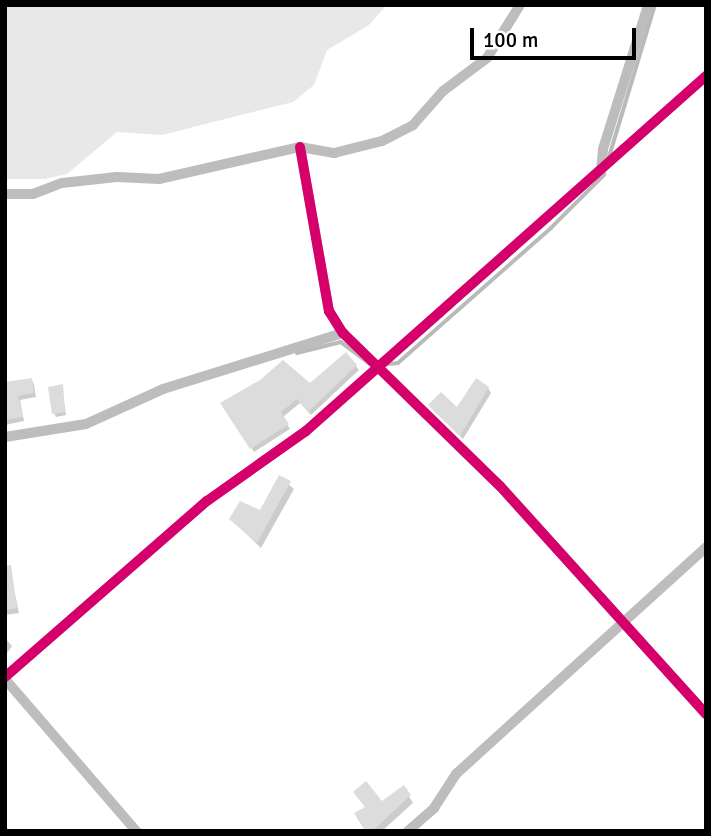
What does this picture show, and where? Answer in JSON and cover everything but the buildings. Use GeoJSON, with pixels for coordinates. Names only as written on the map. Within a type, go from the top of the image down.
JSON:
{"type":"FeatureCollection","features":[{"type":"Feature","properties":{"kind":"street"},"geometry":{"type":"LineString","coordinates":[[5,194],[33,194],[62,183],[117,177],[159,179],[300,147],[334,153],[399,134],[494,51],[520,5]]}},
{"type":"Feature","properties":{"kind":"street"},"geometry":{"type":"LineString","coordinates":[[601,172],[603,149],[648,5]]}},
{"type":"Feature","properties":{"kind":"street"},"geometry":{"type":"LineString","coordinates":[[136,831],[5,678],[207,500],[306,431],[601,172],[706,76]]}},
{"type":"Feature","properties":{"kind":"street"},"geometry":{"type":"LineString","coordinates":[[300,147],[329,311],[344,333],[500,486],[706,714]]}},
{"type":"Feature","properties":{"kind":"street"},"geometry":{"type":"LineString","coordinates":[[5,438],[86,425],[163,389],[344,333]]}},
{"type":"Feature","properties":{"kind":"street"},"geometry":{"type":"LineString","coordinates":[[408,831],[434,808],[456,774],[706,547]]}},
{"type":"Feature","properties":{"kind":"shaded area"},"geometry":{"type":"Polygon","coordinates":[[[5,5],[387,5],[369,25],[327,50],[314,85],[293,102],[162,135],[117,132],[67,174],[45,179],[5,179],[5,5]]]}},
{"type":"Feature","properties":{"kind":"waterway"},"geometry":{"type":"LineString","coordinates":[[609,157],[655,5]]}},
{"type":"Feature","properties":{"kind":"waterway"},"geometry":{"type":"LineString","coordinates":[[388,364],[398,363],[551,228],[604,175]]}},
{"type":"Feature","properties":{"kind":"waterway"},"geometry":{"type":"LineString","coordinates":[[297,353],[341,342],[370,364]]}},
{"type":"Feature","properties":{"kind":"cycle path"},"geometry":{"type":"LineString","coordinates":[[5,677],[207,501],[306,431],[706,76]]}},
{"type":"Feature","properties":{"kind":"cycle path"},"geometry":{"type":"LineString","coordinates":[[300,147],[329,311],[343,333],[500,486],[706,714]]}}]}
